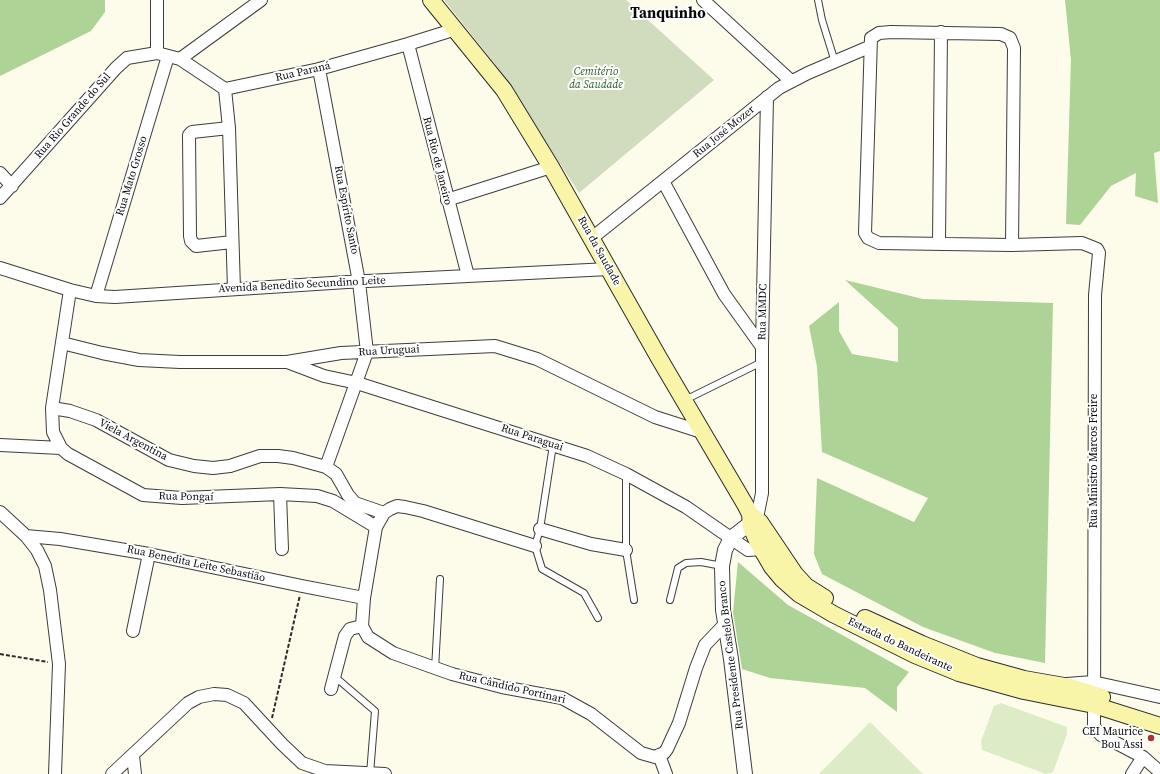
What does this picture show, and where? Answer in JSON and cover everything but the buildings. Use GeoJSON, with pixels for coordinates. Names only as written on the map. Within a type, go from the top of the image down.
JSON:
{"type":"FeatureCollection","features":[{"type":"Feature","properties":{"kind":"main road","name":"Rua da Saudade"},"geometry":{"type":"LineString","coordinates":[[431,0],[504,90],[551,167],[752,518]]}},
{"type":"Feature","properties":{"kind":"main road","name":"Estrada do Bandeirante"},"geometry":{"type":"LineString","coordinates":[[752,518],[806,586],[832,602],[922,644],[977,666],[1024,679],[1058,685],[1093,694],[1160,715]]}},
{"type":"Feature","properties":{"kind":"main road","name":"Estrada do Bandeirante"},"geometry":{"type":"LineString","coordinates":[[752,518],[762,550],[772,567],[799,594],[833,614],[915,655],[985,682],[1024,691],[1093,694],[1160,726]]}},
{"type":"Feature","properties":{"kind":"street","name":"Rua Mato Grosso"},"geometry":{"type":"LineString","coordinates":[[96,296],[169,56],[158,0]]}},
{"type":"Feature","properties":{"kind":"street"},"geometry":{"type":"LineString","coordinates":[[234,289],[229,128],[225,89],[169,56],[261,0]]}},
{"type":"Feature","properties":{"kind":"street"},"geometry":{"type":"LineString","coordinates":[[703,0],[791,81]]}},
{"type":"Feature","properties":{"kind":"street","name":"Rua Paraná"},"geometry":{"type":"LineString","coordinates":[[225,89],[319,69],[456,29]]}},
{"type":"Feature","properties":{"kind":"street"},"geometry":{"type":"LineString","coordinates":[[940,243],[941,32]]}},
{"type":"Feature","properties":{"kind":"street"},"geometry":{"type":"LineString","coordinates":[[941,32],[1001,34],[1010,38],[1014,48],[1012,245],[879,243],[868,238],[865,232],[869,48],[871,38],[879,33],[941,32]]}},
{"type":"Feature","properties":{"kind":"street","name":"Rua Rio de Janeiro"},"geometry":{"type":"LineString","coordinates":[[408,44],[447,200],[468,276]]}},
{"type":"Feature","properties":{"kind":"street","name":"Rua José Mozer"},"geometry":{"type":"LineString","coordinates":[[592,238],[767,97],[791,81],[869,48]]}},
{"type":"Feature","properties":{"kind":"street","name":"Rua Rio Grande do Sul"},"geometry":{"type":"LineString","coordinates":[[0,198],[116,68],[127,58],[169,56]]}},
{"type":"Feature","properties":{"kind":"street","name":"Rua Espírito Santo"},"geometry":{"type":"LineString","coordinates":[[319,69],[359,282],[367,352]]}},
{"type":"Feature","properties":{"kind":"street","name":"Rua MMDC"},"geometry":{"type":"LineString","coordinates":[[752,518],[762,493],[762,347],[767,97]]}},
{"type":"Feature","properties":{"kind":"street"},"geometry":{"type":"LineString","coordinates":[[229,128],[192,132],[189,135],[190,236],[191,241],[196,246],[232,242]]}},
{"type":"Feature","properties":{"kind":"street"},"geometry":{"type":"LineString","coordinates":[[447,200],[551,167]]}},
{"type":"Feature","properties":{"kind":"street"},"geometry":{"type":"LineString","coordinates":[[0,173],[12,186]]}},
{"type":"Feature","properties":{"kind":"street"},"geometry":{"type":"LineString","coordinates":[[664,181],[724,294],[762,347]]}},
{"type":"Feature","properties":{"kind":"street","name":"Rua Ministro Marcos Freire"},"geometry":{"type":"LineString","coordinates":[[1012,245],[1068,243],[1090,246],[1097,249],[1100,260],[1095,295],[1093,694]]}},
{"type":"Feature","properties":{"kind":"street","name":"Avenida Benedito Secundino Leite"},"geometry":{"type":"LineString","coordinates":[[0,268],[70,290],[96,296],[115,297],[234,289],[609,269]]}},
{"type":"Feature","properties":{"kind":"street"},"geometry":{"type":"LineString","coordinates":[[0,445],[61,448],[53,432],[52,408],[70,290]]}},
{"type":"Feature","properties":{"kind":"street","name":"Rua Uruguai"},"geometry":{"type":"LineString","coordinates":[[62,343],[138,360],[180,362],[287,362],[315,356],[367,352],[495,346],[538,359],[655,417],[702,432]]}},
{"type":"Feature","properties":{"kind":"street"},"geometry":{"type":"LineString","coordinates":[[326,467],[367,352]]}},
{"type":"Feature","properties":{"kind":"street","name":"Rua Paraguai"},"geometry":{"type":"LineString","coordinates":[[287,362],[324,376],[357,383],[587,456],[626,474],[686,507],[748,550],[762,550]]}},
{"type":"Feature","properties":{"kind":"street","name":"Viela Argentina"},"geometry":{"type":"LineString","coordinates":[[52,408],[70,411],[96,420],[169,460],[194,466],[213,468],[230,466],[260,456],[278,456],[293,458],[326,467],[336,474],[348,495],[355,503],[384,513]]}},
{"type":"Feature","properties":{"kind":"street","name":"Rua Pongaí"},"geometry":{"type":"LineString","coordinates":[[61,448],[68,454],[143,495],[182,498],[280,494],[316,496],[333,501],[376,527]]}},
{"type":"Feature","properties":{"kind":"street"},"geometry":{"type":"LineString","coordinates":[[280,494],[282,549]]}},
{"type":"Feature","properties":{"kind":"street"},"geometry":{"type":"LineString","coordinates":[[331,689],[345,636],[350,629],[362,626],[364,598],[376,527],[384,513],[397,506],[405,507],[482,528],[535,546]]}},
{"type":"Feature","properties":{"kind":"street"},"geometry":{"type":"LineString","coordinates":[[0,512],[26,536],[37,550],[45,566],[50,590],[59,664],[55,774]]}},
{"type":"Feature","properties":{"kind":"street","name":"Rua Presidente Castelo Branco"},"geometry":{"type":"LineString","coordinates":[[745,774],[726,623],[722,586],[722,566],[724,550],[731,538],[752,518]]}},
{"type":"Feature","properties":{"kind":"street"},"geometry":{"type":"LineString","coordinates":[[540,529],[591,544],[626,550]]}},
{"type":"Feature","properties":{"kind":"street","name":"Rua Benedita Leite Sebastião"},"geometry":{"type":"LineString","coordinates":[[26,536],[60,539],[149,554],[364,598]]}},
{"type":"Feature","properties":{"kind":"street"},"geometry":{"type":"LineString","coordinates":[[133,631],[149,554]]}},
{"type":"Feature","properties":{"kind":"street"},"geometry":{"type":"LineString","coordinates":[[666,774],[659,755],[667,749],[679,723],[696,668],[705,645],[726,623]]}},
{"type":"Feature","properties":{"kind":"street","name":"Rua Cândido Portinari"},"geometry":{"type":"LineString","coordinates":[[362,626],[368,637],[381,646],[435,669],[474,681],[562,698],[591,714],[642,753],[650,756],[659,755]]}},
{"type":"Feature","properties":{"kind":"street"},"geometry":{"type":"LineString","coordinates":[[112,774],[188,703],[199,697],[214,694],[227,695],[244,702],[269,731],[302,763],[325,771],[385,774]]}},
{"type":"Feature","properties":{"kind":"street"},"geometry":{"type":"LineString","coordinates":[[1160,697],[1093,694],[1094,727],[1097,732],[1143,757],[1160,772]]}},
{"type":"Feature","properties":{"kind":"street"},"geometry":{"type":"LineString","coordinates":[[133,756],[135,774]]}},
{"type":"Feature","properties":{"kind":"street"},"geometry":{"type":"LineString","coordinates":[[1132,774],[1143,757]]}},
{"type":"Feature","properties":{"kind":"lane"},"geometry":{"type":"LineString","coordinates":[[818,0],[822,20],[835,62]]}},
{"type":"Feature","properties":{"kind":"lane"},"geometry":{"type":"LineString","coordinates":[[684,401],[762,362]]}},
{"type":"Feature","properties":{"kind":"lane"},"geometry":{"type":"LineString","coordinates":[[553,445],[540,529],[535,546],[542,569],[584,593],[598,618]]}},
{"type":"Feature","properties":{"kind":"lane"},"geometry":{"type":"LineString","coordinates":[[626,474],[626,550],[634,600]]}},
{"type":"Feature","properties":{"kind":"lane"},"geometry":{"type":"LineString","coordinates":[[670,600],[678,568],[686,563],[701,562],[722,566]]}},
{"type":"Feature","properties":{"kind":"lane"},"geometry":{"type":"LineString","coordinates":[[435,669],[440,579]]}},
{"type":"Feature","properties":{"kind":"lane"},"geometry":{"type":"LineString","coordinates":[[334,676],[375,711],[370,774]]}},
{"type":"Feature","properties":{"kind":"path"},"geometry":{"type":"LineString","coordinates":[[269,731],[302,586]]}},
{"type":"Feature","properties":{"kind":"path"},"geometry":{"type":"LineString","coordinates":[[0,654],[59,664]]}},
{"type":"Feature","properties":{"kind":"green space"},"geometry":{"type":"Polygon","coordinates":[[[0,0],[105,0],[105,12],[91,31],[0,76],[0,0]]]}},
{"type":"Feature","properties":{"kind":"green space","name":"Cemitério da Saudade"},"geometry":{"type":"Polygon","coordinates":[[[444,0],[626,0],[714,80],[579,193],[495,64],[444,0]]]}},
{"type":"Feature","properties":{"kind":"green space"},"geometry":{"type":"Polygon","coordinates":[[[1065,0],[1160,0],[1160,151],[1154,153],[1158,203],[1135,196],[1136,173],[1111,186],[1080,225],[1066,224],[1071,60],[1065,0]]]}},
{"type":"Feature","properties":{"kind":"green space"},"geometry":{"type":"Polygon","coordinates":[[[845,280],[923,299],[1053,303],[1045,663],[995,653],[923,627],[822,574],[814,554],[817,478],[914,522],[928,498],[822,452],[817,367],[809,326],[839,302],[839,331],[852,354],[898,362],[898,328],[845,280]]]}},
{"type":"Feature","properties":{"kind":"green space"},"geometry":{"type":"Polygon","coordinates":[[[738,562],[788,605],[909,672],[897,687],[897,712],[865,688],[770,678],[742,669],[733,612],[738,562]]]}},
{"type":"Feature","properties":{"kind":"green space"},"geometry":{"type":"Polygon","coordinates":[[[1001,703],[1067,727],[1067,734],[1053,772],[1046,774],[982,750],[981,741],[994,706],[1001,703]]]}},
{"type":"Feature","properties":{"kind":"green space"},"geometry":{"type":"Polygon","coordinates":[[[870,722],[923,774],[819,774],[870,722]]]}},
{"type":"Feature","properties":{"kind":"place","name":"CEI Maurice Bou Assi"},"geometry":{"type":"Point","coordinates":[1151,738]}},
{"type":"Feature","properties":{"kind":"district","name":"Tanquinho"},"geometry":{"type":"Point","coordinates":[668,14]}}]}
